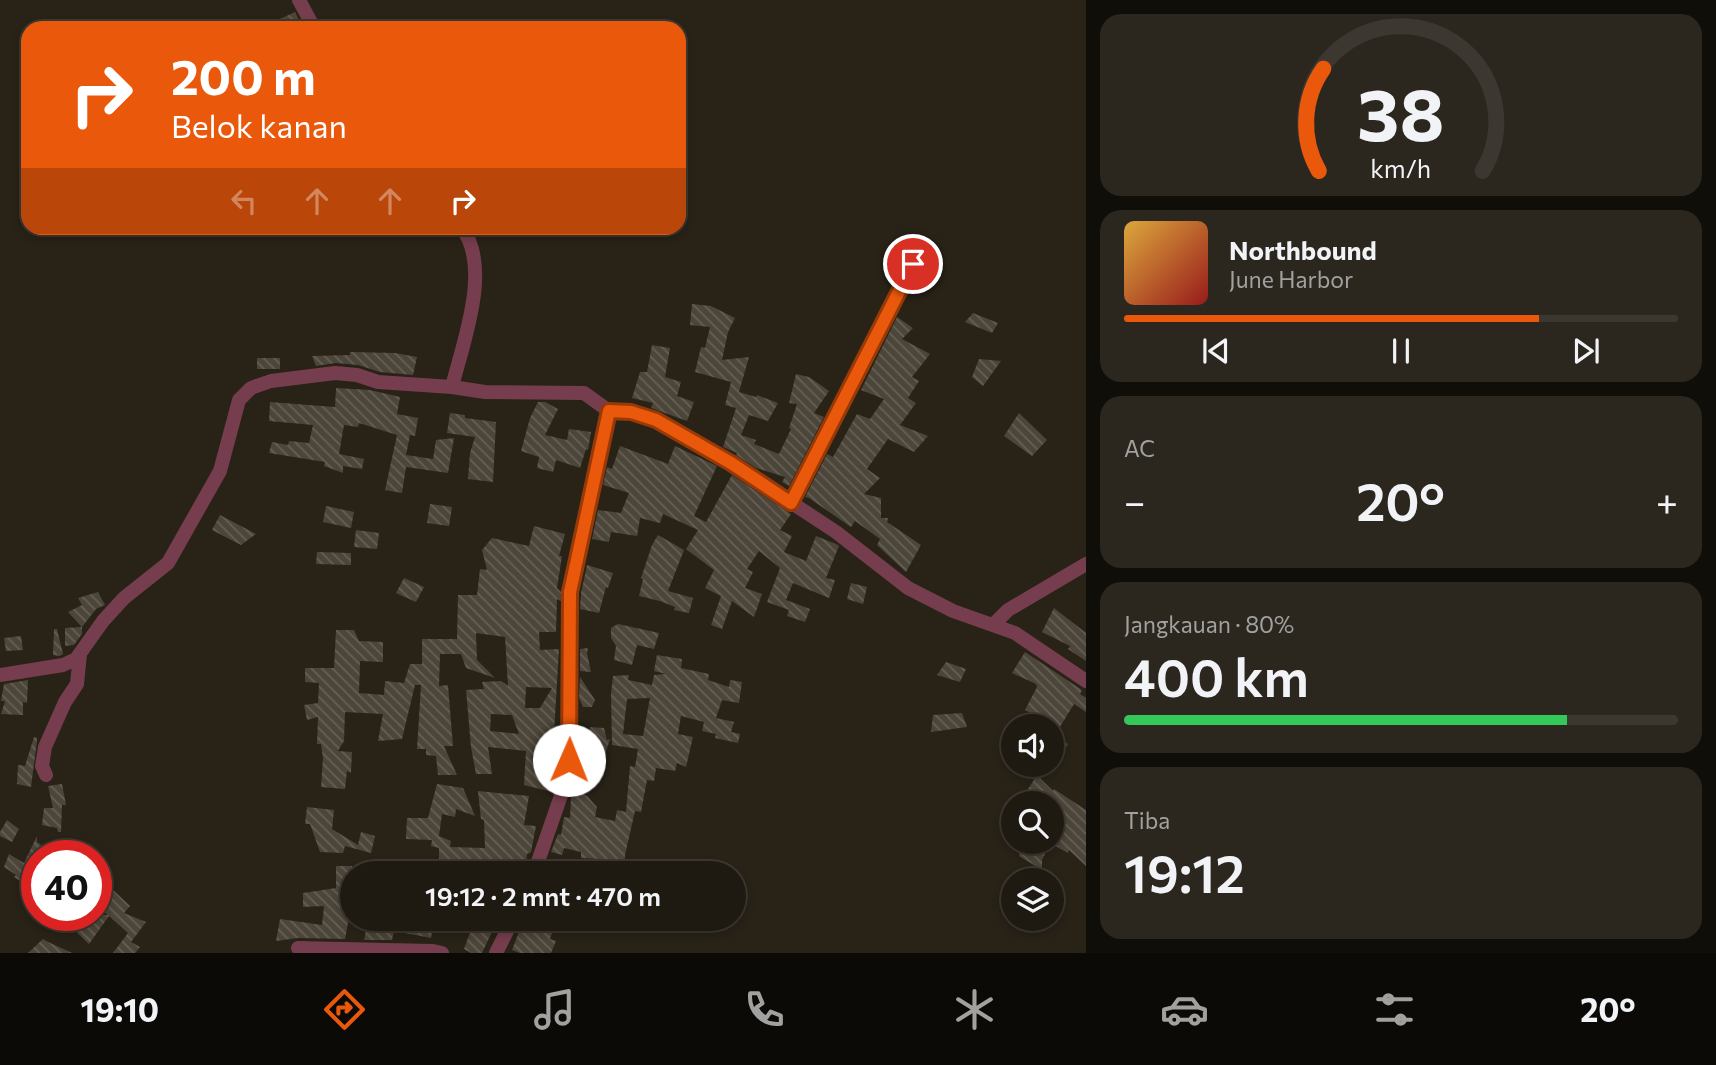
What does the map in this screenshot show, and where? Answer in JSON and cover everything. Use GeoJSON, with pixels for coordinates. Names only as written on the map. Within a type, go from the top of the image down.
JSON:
{"type":"FeatureCollection","features":[{"type":"Feature","properties":{"kind":"street"},"geometry":{"type":"LineString","coordinates":[[299,0],[310,21]]}},
{"type":"Feature","properties":{"kind":"street"},"geometry":{"type":"LineString","coordinates":[[453,387],[475,287],[474,260],[466,235]]}},
{"type":"Feature","properties":{"kind":"street"},"geometry":{"type":"LineString","coordinates":[[791,503],[913,264]]}},
{"type":"Feature","properties":{"kind":"street"},"geometry":{"type":"LineString","coordinates":[[0,675],[63,665],[76,659],[103,621],[124,598],[168,563],[220,471],[239,400],[251,388],[271,381],[335,373],[357,375],[378,382],[485,392],[584,393],[609,411],[631,412],[656,420],[731,463],[836,532],[908,588],[953,611],[1028,640],[1086,681]]}},
{"type":"Feature","properties":{"kind":"street"},"geometry":{"type":"LineString","coordinates":[[538,861],[564,788],[569,760],[570,592],[609,411]]}},
{"type":"Feature","properties":{"kind":"street"},"geometry":{"type":"LineString","coordinates":[[993,625],[1008,610],[1086,564]]}},
{"type":"Feature","properties":{"kind":"street"},"geometry":{"type":"LineString","coordinates":[[46,775],[42,766],[45,747],[76,684],[80,654]]}},
{"type":"Feature","properties":{"kind":"street"},"geometry":{"type":"LineString","coordinates":[[496,953],[507,931]]}},
{"type":"Feature","properties":{"kind":"street"},"geometry":{"type":"LineString","coordinates":[[298,948],[420,950],[442,953]]}},
{"type":"Feature","properties":{"kind":"building"},"geometry":{"type":"Polygon","coordinates":[[[295,12],[300,21],[278,21],[295,12]]]}},
{"type":"Feature","properties":{"kind":"building"},"geometry":{"type":"Polygon","coordinates":[[[692,304],[711,306],[735,318],[728,332],[722,360],[749,357],[739,392],[778,403],[768,421],[749,415],[741,435],[756,440],[754,444],[779,454],[791,429],[789,428],[797,404],[789,403],[796,374],[809,377],[829,391],[814,413],[824,417],[789,486],[782,482],[785,477],[756,468],[736,455],[737,453],[723,447],[736,408],[725,405],[731,382],[695,372],[701,347],[705,348],[710,327],[690,325],[692,304]]]}},
{"type":"Feature","properties":{"kind":"building"},"geometry":{"type":"Polygon","coordinates":[[[973,313],[998,323],[992,333],[965,322],[973,313]]]}},
{"type":"Feature","properties":{"kind":"building"},"geometry":{"type":"Polygon","coordinates":[[[897,317],[913,328],[902,339],[930,354],[912,377],[919,381],[908,398],[916,403],[900,425],[928,436],[914,452],[888,439],[867,469],[880,478],[864,494],[881,498],[881,518],[888,518],[887,522],[921,545],[906,572],[877,545],[880,539],[855,521],[851,527],[805,497],[827,454],[833,457],[857,414],[870,419],[884,399],[861,390],[897,317]]]}},
{"type":"Feature","properties":{"kind":"building"},"geometry":{"type":"Polygon","coordinates":[[[652,345],[670,348],[665,377],[681,382],[677,396],[694,402],[687,421],[651,408],[653,403],[632,398],[640,372],[647,372],[652,345]]]}},
{"type":"Feature","properties":{"kind":"building"},"geometry":{"type":"Polygon","coordinates":[[[350,352],[395,353],[417,357],[413,375],[380,372],[358,365],[336,363],[316,366],[312,356],[350,355],[350,352]]]}},
{"type":"Feature","properties":{"kind":"building"},"geometry":{"type":"Polygon","coordinates":[[[257,358],[280,358],[280,369],[257,369],[257,358]]]}},
{"type":"Feature","properties":{"kind":"building"},"geometry":{"type":"Polygon","coordinates":[[[979,359],[1001,361],[983,386],[972,377],[979,359]]]}},
{"type":"Feature","properties":{"kind":"building"},"geometry":{"type":"Polygon","coordinates":[[[336,388],[370,390],[400,397],[397,414],[418,418],[415,436],[410,435],[406,455],[433,459],[436,440],[454,438],[448,473],[406,467],[402,493],[385,490],[397,435],[359,423],[358,427],[344,425],[339,454],[364,459],[362,469],[343,466],[343,473],[324,466],[325,462],[269,453],[272,442],[288,445],[289,441],[309,443],[313,425],[269,421],[270,402],[335,407],[336,388]]]}},
{"type":"Feature","properties":{"kind":"building"},"geometry":{"type":"Polygon","coordinates":[[[538,402],[545,402],[558,409],[545,435],[567,440],[569,429],[591,432],[588,450],[586,449],[580,468],[556,460],[553,472],[537,468],[539,457],[521,451],[530,418],[538,402]]]}},
{"type":"Feature","properties":{"kind":"building"},"geometry":{"type":"Polygon","coordinates":[[[450,413],[496,422],[493,482],[468,479],[470,453],[475,437],[447,433],[450,413]]]}},
{"type":"Feature","properties":{"kind":"building"},"geometry":{"type":"Polygon","coordinates":[[[1019,413],[1047,440],[1032,456],[1004,436],[1019,413]]]}},
{"type":"Feature","properties":{"kind":"building"},"geometry":{"type":"Polygon","coordinates":[[[620,446],[668,464],[675,446],[717,466],[694,516],[706,522],[732,475],[791,514],[780,530],[792,536],[784,552],[806,561],[816,536],[839,546],[826,578],[835,580],[829,598],[793,583],[786,600],[810,609],[805,622],[787,616],[789,610],[767,602],[780,568],[759,551],[747,569],[753,572],[745,588],[762,594],[754,617],[732,601],[722,629],[711,625],[721,596],[705,588],[714,570],[686,549],[698,530],[663,514],[660,523],[640,518],[637,536],[611,532],[609,542],[592,539],[598,510],[621,513],[629,493],[603,485],[607,467],[612,469],[620,446]]]}},
{"type":"Feature","properties":{"kind":"building"},"geometry":{"type":"Polygon","coordinates":[[[430,504],[452,507],[449,526],[427,523],[430,504]]]}},
{"type":"Feature","properties":{"kind":"building"},"geometry":{"type":"Polygon","coordinates":[[[326,506],[354,512],[351,528],[323,522],[326,506]]]}},
{"type":"Feature","properties":{"kind":"building"},"geometry":{"type":"Polygon","coordinates":[[[220,515],[256,534],[241,545],[212,530],[220,515]]]}},
{"type":"Feature","properties":{"kind":"building"},"geometry":{"type":"Polygon","coordinates":[[[534,526],[565,534],[559,556],[562,556],[557,588],[561,592],[561,601],[557,599],[556,632],[539,632],[540,650],[559,649],[552,792],[524,785],[526,751],[488,747],[492,774],[476,774],[466,690],[484,689],[482,682],[501,681],[508,686],[505,637],[476,633],[477,660],[495,678],[466,668],[461,654],[440,654],[439,686],[448,685],[453,746],[444,746],[457,775],[438,775],[436,756],[426,755],[426,749],[417,749],[421,685],[415,685],[402,739],[378,741],[383,714],[345,712],[344,741],[338,751],[352,752],[351,773],[347,771],[345,789],[321,787],[323,758],[321,744],[317,744],[318,717],[307,720],[304,705],[318,703],[319,683],[305,682],[305,668],[334,668],[336,630],[354,630],[359,641],[383,642],[383,662],[360,661],[359,693],[384,695],[385,681],[404,683],[410,664],[422,664],[422,639],[457,639],[458,595],[477,595],[480,569],[487,570],[482,550],[492,538],[529,546],[534,526]],[[526,687],[525,708],[540,708],[552,688],[526,687]],[[491,714],[490,731],[519,734],[512,715],[491,714]]]}},
{"type":"Feature","properties":{"kind":"building"},"geometry":{"type":"Polygon","coordinates":[[[356,530],[379,533],[377,549],[354,547],[356,530]]]}},
{"type":"Feature","properties":{"kind":"building"},"geometry":{"type":"Polygon","coordinates":[[[658,535],[684,550],[668,591],[693,598],[689,613],[639,596],[641,578],[658,535]]]}},
{"type":"Feature","properties":{"kind":"building"},"geometry":{"type":"Polygon","coordinates":[[[317,552],[351,553],[351,565],[316,564],[317,552]]]}},
{"type":"Feature","properties":{"kind":"building"},"geometry":{"type":"Polygon","coordinates":[[[587,565],[613,573],[599,613],[580,609],[587,565]]]}},
{"type":"Feature","properties":{"kind":"building"},"geometry":{"type":"Polygon","coordinates":[[[404,578],[424,587],[416,602],[396,593],[404,578]]]}},
{"type":"Feature","properties":{"kind":"building"},"geometry":{"type":"Polygon","coordinates":[[[851,583],[867,587],[863,604],[847,599],[851,583]]]}},
{"type":"Feature","properties":{"kind":"building"},"geometry":{"type":"Polygon","coordinates":[[[98,592],[105,605],[96,609],[82,627],[68,612],[82,605],[78,598],[98,592]]]}},
{"type":"Feature","properties":{"kind":"building"},"geometry":{"type":"Polygon","coordinates":[[[1054,608],[1086,633],[1086,661],[1068,649],[1070,646],[1042,632],[1054,608]]]}},
{"type":"Feature","properties":{"kind":"building"},"geometry":{"type":"Polygon","coordinates":[[[618,624],[659,633],[654,649],[637,645],[632,665],[614,660],[616,646],[611,638],[611,628],[618,624]]]}},
{"type":"Feature","properties":{"kind":"building"},"geometry":{"type":"Polygon","coordinates":[[[82,627],[82,634],[74,645],[65,646],[65,628],[82,627]]]}},
{"type":"Feature","properties":{"kind":"building"},"geometry":{"type":"Polygon","coordinates":[[[54,629],[57,629],[63,654],[60,656],[53,655],[54,629]]]}},
{"type":"Feature","properties":{"kind":"building"},"geometry":{"type":"Polygon","coordinates":[[[21,636],[23,650],[6,651],[4,638],[21,636]]]}},
{"type":"Feature","properties":{"kind":"building"},"geometry":{"type":"Polygon","coordinates":[[[588,648],[591,672],[580,671],[580,649],[588,648]]]}},
{"type":"Feature","properties":{"kind":"building"},"geometry":{"type":"Polygon","coordinates":[[[1025,652],[1082,690],[1080,694],[1086,698],[1086,712],[1074,704],[1064,720],[1064,714],[1033,714],[1025,710],[1036,684],[1012,673],[1025,652]]]}},
{"type":"Feature","properties":{"kind":"building"},"geometry":{"type":"Polygon","coordinates":[[[657,655],[682,659],[681,668],[709,674],[708,680],[729,687],[730,680],[742,682],[739,703],[722,700],[716,718],[734,722],[731,732],[740,734],[738,743],[715,738],[716,734],[702,731],[704,722],[681,716],[678,734],[693,737],[686,767],[677,763],[675,771],[656,768],[654,781],[647,780],[641,812],[635,811],[625,861],[581,858],[581,852],[564,848],[562,855],[551,852],[558,834],[561,835],[564,817],[570,818],[571,797],[578,792],[587,796],[597,807],[595,817],[615,821],[617,810],[626,812],[630,766],[635,767],[638,749],[612,745],[613,676],[629,675],[628,680],[652,685],[654,675],[666,674],[654,671],[657,655]],[[650,698],[627,699],[623,734],[643,736],[650,698]]]}},
{"type":"Feature","properties":{"kind":"building"},"geometry":{"type":"Polygon","coordinates":[[[946,662],[966,669],[960,682],[937,675],[946,662]]]}},
{"type":"Feature","properties":{"kind":"building"},"geometry":{"type":"Polygon","coordinates":[[[580,677],[595,700],[592,707],[583,707],[579,698],[580,677]]]}},
{"type":"Feature","properties":{"kind":"building"},"geometry":{"type":"Polygon","coordinates":[[[28,680],[27,703],[23,702],[23,715],[1,714],[5,701],[1,701],[4,684],[28,680]]]}},
{"type":"Feature","properties":{"kind":"building"},"geometry":{"type":"Polygon","coordinates":[[[962,713],[967,727],[931,732],[933,715],[962,713]]]}},
{"type":"Feature","properties":{"kind":"building"},"geometry":{"type":"Polygon","coordinates":[[[590,727],[604,728],[607,740],[610,739],[602,764],[578,762],[579,750],[588,750],[590,727]]]}},
{"type":"Feature","properties":{"kind":"building"},"geometry":{"type":"Polygon","coordinates":[[[34,737],[37,741],[31,787],[17,784],[18,765],[25,766],[34,737]]]}},
{"type":"Feature","properties":{"kind":"building"},"geometry":{"type":"Polygon","coordinates":[[[1036,777],[1039,777],[1053,791],[1027,791],[1036,777]]]}},
{"type":"Feature","properties":{"kind":"building"},"geometry":{"type":"Polygon","coordinates":[[[62,784],[66,805],[62,805],[61,832],[58,832],[57,828],[42,825],[44,808],[53,808],[48,786],[62,784]]]}},
{"type":"Feature","properties":{"kind":"building"},"geometry":{"type":"Polygon","coordinates":[[[437,784],[463,788],[475,816],[456,809],[455,817],[442,814],[439,836],[451,841],[450,847],[485,848],[484,820],[481,819],[478,791],[529,796],[524,825],[536,826],[531,852],[527,854],[526,861],[439,861],[439,848],[431,846],[432,840],[406,839],[407,818],[428,818],[437,784]]]}},
{"type":"Feature","properties":{"kind":"building"},"geometry":{"type":"Polygon","coordinates":[[[1064,796],[1086,810],[1086,866],[1069,850],[1068,853],[1064,851],[1064,796]]]}},
{"type":"Feature","properties":{"kind":"building"},"geometry":{"type":"Polygon","coordinates":[[[307,807],[334,810],[332,829],[358,845],[361,832],[375,836],[371,853],[345,846],[343,853],[320,852],[310,824],[305,824],[307,807]]]}},
{"type":"Feature","properties":{"kind":"building"},"geometry":{"type":"Polygon","coordinates":[[[7,820],[19,829],[12,842],[0,836],[7,820]]]}},
{"type":"Feature","properties":{"kind":"building"},"geometry":{"type":"Polygon","coordinates":[[[9,854],[21,861],[21,882],[4,867],[9,854]]]}},
{"type":"Feature","properties":{"kind":"building"},"geometry":{"type":"Polygon","coordinates":[[[1019,854],[1045,854],[1042,868],[1019,854]]]}},
{"type":"Feature","properties":{"kind":"building"},"geometry":{"type":"Polygon","coordinates":[[[336,866],[340,866],[340,931],[346,931],[345,939],[298,938],[276,941],[280,919],[322,925],[324,906],[303,907],[303,893],[336,888],[336,866]]]}},
{"type":"Feature","properties":{"kind":"building"},"geometry":{"type":"Polygon","coordinates":[[[112,889],[130,906],[124,913],[146,922],[131,942],[140,947],[135,953],[113,953],[128,933],[112,919],[112,889]]]}},
{"type":"Feature","properties":{"kind":"building"},"geometry":{"type":"Polygon","coordinates":[[[75,931],[98,931],[89,944],[75,931]]]}},
{"type":"Feature","properties":{"kind":"building"},"geometry":{"type":"Polygon","coordinates":[[[366,931],[394,931],[392,940],[364,940],[366,931]]]}},
{"type":"Feature","properties":{"kind":"building"},"geometry":{"type":"Polygon","coordinates":[[[394,931],[432,931],[431,938],[394,931]]]}},
{"type":"Feature","properties":{"kind":"building"},"geometry":{"type":"Polygon","coordinates":[[[471,931],[492,931],[482,953],[471,953],[464,949],[471,931]]]}},
{"type":"Feature","properties":{"kind":"building"},"geometry":{"type":"Polygon","coordinates":[[[519,931],[553,931],[550,939],[556,941],[551,953],[520,953],[512,950],[519,931]]]}},
{"type":"Feature","properties":{"kind":"building"},"geometry":{"type":"Polygon","coordinates":[[[43,939],[46,941],[72,953],[28,953],[43,939]]]}},
{"type":"Feature","properties":{"kind":"route"},"geometry":{"type":"LineString","coordinates":[[569,760],[570,592],[609,411],[631,412],[656,420],[731,463],[791,503],[913,264]]}}]}
